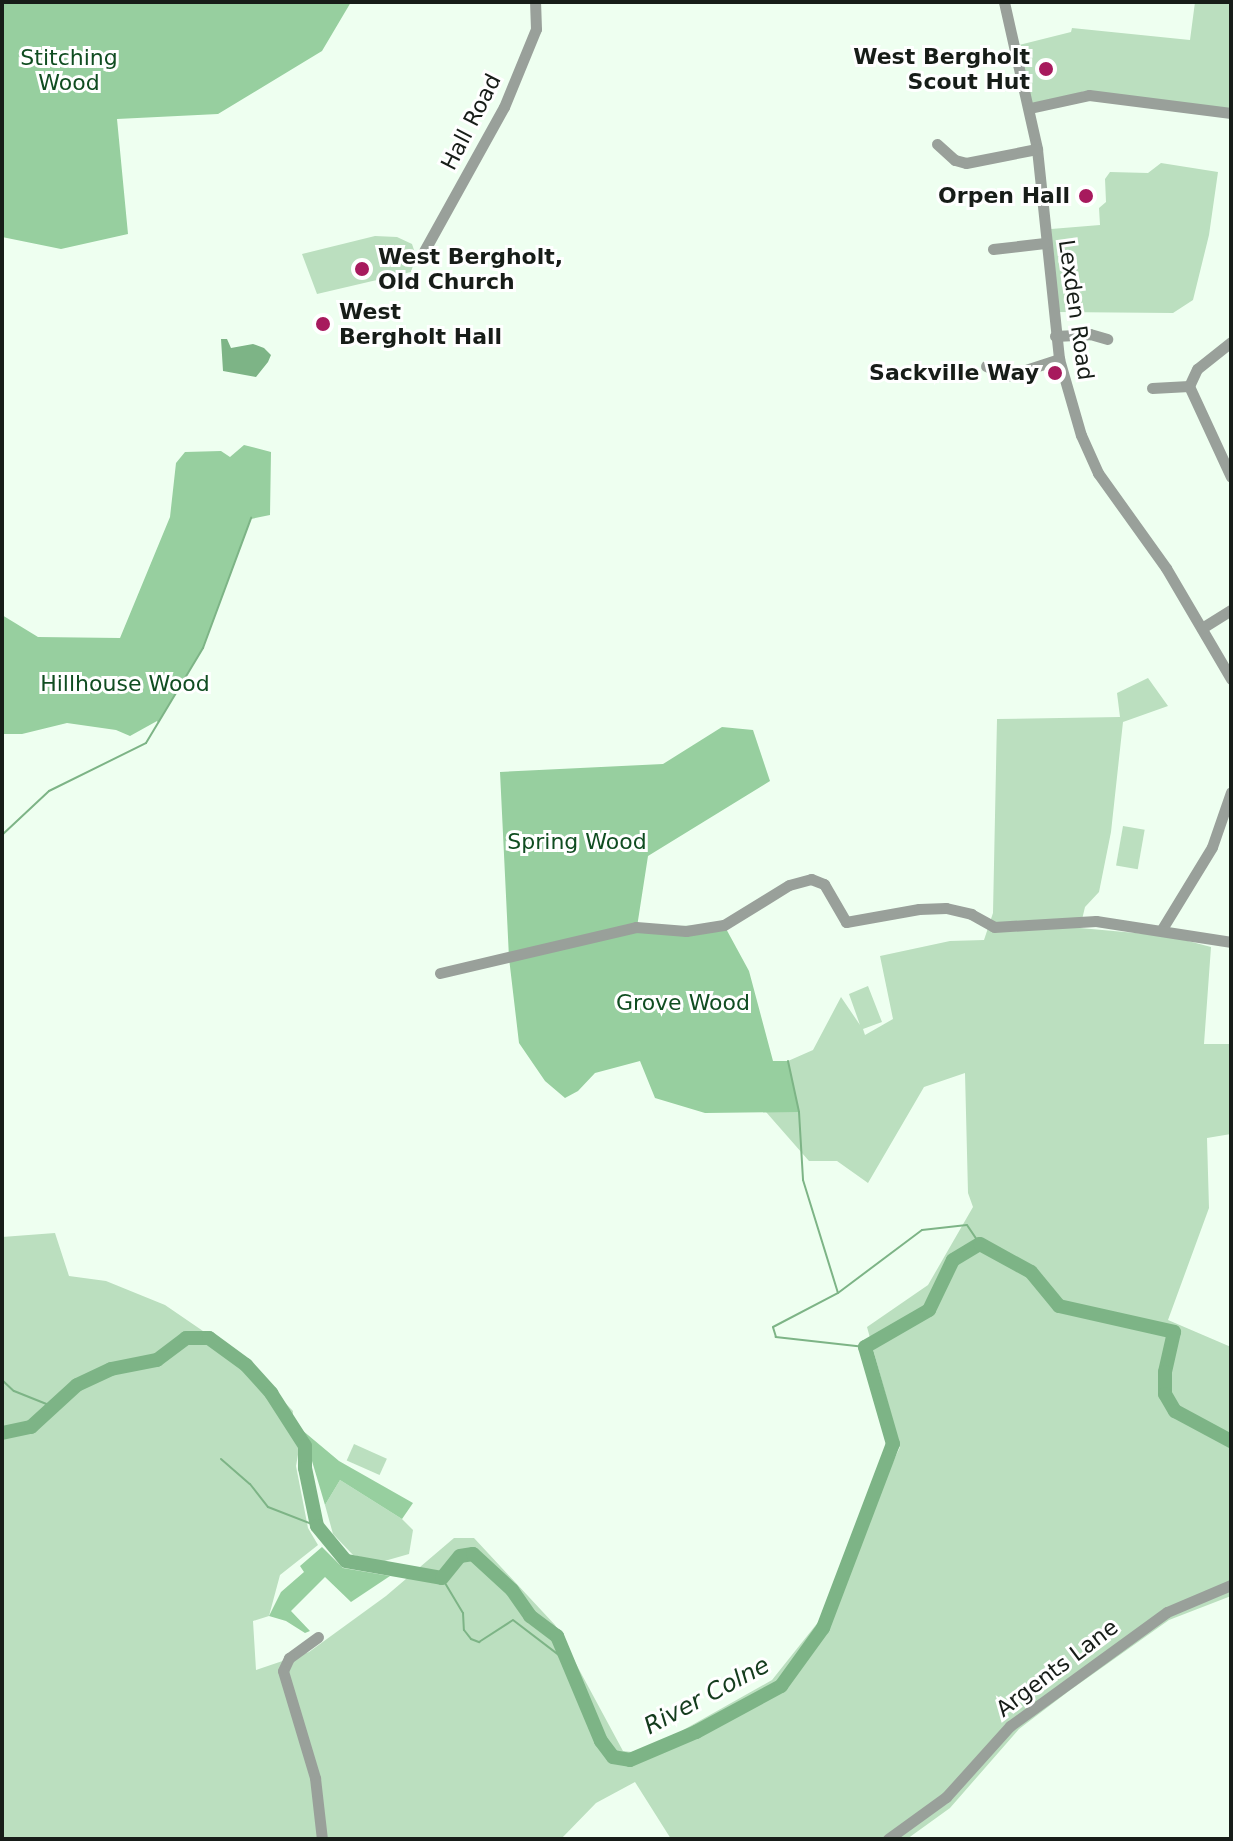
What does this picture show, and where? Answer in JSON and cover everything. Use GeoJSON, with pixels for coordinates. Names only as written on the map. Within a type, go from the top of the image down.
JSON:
{"type":"FeatureCollection","features":[{"type":"Feature","properties":{"kind":"street","name":"Hall Road"},"geometry":{"type":"LineString","coordinates":[[423,253],[504,107],[536,29],[535,2]]}},
{"type":"Feature","properties":{"kind":"street","name":"Lexden Road"},"geometry":{"type":"LineString","coordinates":[[1004,2],[1037,149],[1059,359],[1088,455],[1202,628],[1231,679]]}},
{"type":"Feature","properties":{"kind":"street"},"geometry":{"type":"LineString","coordinates":[[1030,108],[1089,95],[1231,113]]}},
{"type":"Feature","properties":{"kind":"street"},"geometry":{"type":"LineString","coordinates":[[937,144],[951,163],[977,162],[1009,152],[1037,149]]}},
{"type":"Feature","properties":{"kind":"street"},"geometry":{"type":"LineString","coordinates":[[993,249],[1045,243]]}},
{"type":"Feature","properties":{"kind":"street"},"geometry":{"type":"LineString","coordinates":[[1055,336],[1090,334],[1107,339]]}},
{"type":"Feature","properties":{"kind":"street"},"geometry":{"type":"LineString","coordinates":[[1231,342],[1197,369],[1189,386],[1231,477]]}},
{"type":"Feature","properties":{"kind":"street"},"geometry":{"type":"LineString","coordinates":[[986,366],[1007,376],[1059,359]]}},
{"type":"Feature","properties":{"kind":"street"},"geometry":{"type":"LineString","coordinates":[[1152,388],[1189,386]]}},
{"type":"Feature","properties":{"kind":"street"},"geometry":{"type":"LineString","coordinates":[[1202,628],[1231,610]]}},
{"type":"Feature","properties":{"kind":"street"},"geometry":{"type":"LineString","coordinates":[[1162,929],[1212,847],[1231,792]]}},
{"type":"Feature","properties":{"kind":"street"},"geometry":{"type":"LineString","coordinates":[[440,973],[636,927],[686,931],[724,925],[789,885],[811,879],[824,884],[846,922],[919,909],[946,908],[971,914],[994,927],[1096,921],[1231,942]]}},
{"type":"Feature","properties":{"kind":"street","name":"Argents Lane"},"geometry":{"type":"LineString","coordinates":[[888,1839],[946,1797],[1010,1726],[1167,1612],[1231,1585]]}},
{"type":"Feature","properties":{"kind":"street"},"geometry":{"type":"LineString","coordinates":[[318,1637],[289,1658],[283,1671],[315,1778],[322,1839]]}},
{"type":"Feature","properties":{"kind":"shaded area"},"geometry":{"type":"Polygon","coordinates":[[[1195,2],[1231,2],[1231,111],[1085,91],[1032,107],[1019,45],[1071,32],[1072,28],[1190,40],[1195,2]]]}},
{"type":"Feature","properties":{"kind":"shaded area"},"geometry":{"type":"Polygon","coordinates":[[[1161,163],[1218,172],[1209,235],[1193,300],[1173,313],[1057,312],[1051,229],[1100,225],[1099,208],[1106,202],[1105,179],[1110,172],[1148,173],[1161,163]]]}},
{"type":"Feature","properties":{"kind":"shaded area"},"geometry":{"type":"Polygon","coordinates":[[[375,236],[397,237],[412,244],[416,256],[411,272],[317,294],[302,254],[375,236]]]}},
{"type":"Feature","properties":{"kind":"shaded area"},"geometry":{"type":"Polygon","coordinates":[[[221,339],[227,339],[231,348],[253,344],[271,355],[256,377],[223,371],[221,339]]]}},
{"type":"Feature","properties":{"kind":"shaded area"},"geometry":{"type":"Polygon","coordinates":[[[1148,678],[1168,706],[1123,722],[1111,832],[1099,892],[1085,907],[1080,928],[1169,936],[1211,947],[1204,1044],[1231,1044],[1231,1134],[1207,1138],[1209,1208],[1168,1320],[1231,1347],[1231,1596],[1169,1620],[1069,1691],[1019,1729],[950,1808],[907,1839],[671,1839],[635,1782],[596,1803],[561,1839],[2,1839],[2,1237],[55,1233],[69,1276],[106,1281],[165,1305],[238,1355],[293,1411],[292,1428],[299,1449],[296,1466],[308,1528],[318,1545],[280,1575],[269,1616],[253,1621],[256,1670],[309,1652],[386,1596],[454,1538],[474,1538],[555,1625],[623,1751],[632,1752],[669,1738],[772,1680],[819,1621],[900,1447],[867,1327],[928,1285],[973,1207],[968,1193],[965,1073],[924,1087],[868,1183],[837,1161],[809,1161],[766,1112],[798,1112],[788,1061],[813,1050],[841,997],[860,1025],[849,994],[868,986],[882,1022],[863,1029],[865,1035],[893,1019],[880,956],[950,941],[984,940],[993,913],[997,719],[1120,717],[1117,693],[1148,678]]]}},
{"type":"Feature","properties":{"kind":"shaded area"},"geometry":{"type":"Polygon","coordinates":[[[1123,826],[1145,830],[1138,869],[1116,865],[1123,826]]]}},
{"type":"Feature","properties":{"kind":"shaded area"},"geometry":{"type":"Polygon","coordinates":[[[354,1444],[387,1459],[380,1475],[347,1460],[354,1444]]]}},
{"type":"Feature","properties":{"kind":"shaded area"},"geometry":{"type":"Polygon","coordinates":[[[340,1480],[402,1519],[413,1530],[409,1554],[381,1562],[353,1555],[333,1534],[325,1505],[340,1480]]]}},
{"type":"Feature","properties":{"kind":"green space","name":"Stitching Wood"},"geometry":{"type":"Polygon","coordinates":[[[2,2],[351,2],[322,51],[218,114],[117,119],[128,234],[61,249],[2,237],[2,2]]]}},
{"type":"Feature","properties":{"kind":"green space","name":"Hillhouse Wood"},"geometry":{"type":"Polygon","coordinates":[[[244,445],[271,452],[270,515],[251,519],[203,648],[158,723],[130,736],[116,730],[67,723],[22,734],[2,734],[2,615],[38,637],[120,638],[170,517],[176,463],[185,452],[221,451],[230,457],[244,445]]]}},
{"type":"Feature","properties":{"kind":"green space"},"geometry":{"type":"Polygon","coordinates":[[[722,727],[753,730],[770,781],[648,856],[637,927],[724,925],[749,971],[773,1061],[788,1061],[799,1112],[705,1113],[655,1098],[640,1061],[595,1073],[578,1091],[565,1098],[545,1081],[519,1043],[509,958],[500,772],[663,764],[722,727]]]}},
{"type":"Feature","properties":{"kind":"green space"},"geometry":{"type":"Polygon","coordinates":[[[302,1430],[339,1461],[413,1503],[402,1519],[340,1480],[325,1505],[312,1461],[312,1450],[302,1430]]]}},
{"type":"Feature","properties":{"kind":"green space"},"geometry":{"type":"Polygon","coordinates":[[[322,1547],[343,1568],[390,1576],[351,1602],[325,1577],[291,1611],[310,1631],[305,1633],[286,1621],[269,1616],[281,1592],[304,1572],[300,1566],[322,1547]]]}},
{"type":"Feature","properties":{"kind":"waterway"},"geometry":{"type":"LineString","coordinates":[[2,835],[49,791],[146,743],[203,648],[251,518]]}},
{"type":"Feature","properties":{"kind":"waterway"},"geometry":{"type":"LineString","coordinates":[[788,1061],[799,1112],[803,1180],[838,1293]]}},
{"type":"Feature","properties":{"kind":"waterway"},"geometry":{"type":"LineString","coordinates":[[865,1347],[776,1337],[773,1327],[838,1293],[922,1230],[967,1225],[980,1244]]}},
{"type":"Feature","properties":{"kind":"waterway","name":"River Colne"},"geometry":{"type":"LineString","coordinates":[[2,1433],[31,1427],[77,1385],[111,1369],[157,1360],[186,1338],[209,1338],[246,1365],[271,1393],[305,1446],[305,1468],[317,1526],[346,1561],[442,1578],[460,1556],[473,1554],[512,1590],[530,1616],[557,1636],[601,1741],[613,1757],[630,1760],[696,1732],[781,1686],[823,1628],[893,1444],[865,1347],[929,1310],[953,1260],[980,1244],[1031,1272],[1059,1306],[1174,1332],[1165,1372],[1165,1394],[1175,1411],[1231,1441]]}},
{"type":"Feature","properties":{"kind":"waterway"},"geometry":{"type":"LineString","coordinates":[[2,1380],[14,1391],[54,1407]]}},
{"type":"Feature","properties":{"kind":"waterway"},"geometry":{"type":"LineString","coordinates":[[221,1459],[250,1484],[268,1507],[317,1526]]}},
{"type":"Feature","properties":{"kind":"waterway"},"geometry":{"type":"LineString","coordinates":[[442,1578],[463,1613],[464,1630],[471,1639],[479,1642],[513,1620],[568,1662]]}},
{"type":"Feature","properties":{"kind":"place","name":"West Bergholt Scout Hut"},"geometry":{"type":"Point","coordinates":[1046,69]}},
{"type":"Feature","properties":{"kind":"place","name":"Orpen Hall"},"geometry":{"type":"Point","coordinates":[1086,196]}},
{"type":"Feature","properties":{"kind":"place","name":"West Bergholt, Old Church"},"geometry":{"type":"Point","coordinates":[362,269]}},
{"type":"Feature","properties":{"kind":"place","name":"West Bergholt Hall"},"geometry":{"type":"Point","coordinates":[323,324]}},
{"type":"Feature","properties":{"kind":"place","name":"Sackville Way"},"geometry":{"type":"Point","coordinates":[1055,373]}},
{"type":"Feature","properties":{"kind":"park label","name":"Spring Wood"},"geometry":{"type":"Point","coordinates":[577,842]}},
{"type":"Feature","properties":{"kind":"park label","name":"Grove Wood"},"geometry":{"type":"Point","coordinates":[683,1003]}}]}
